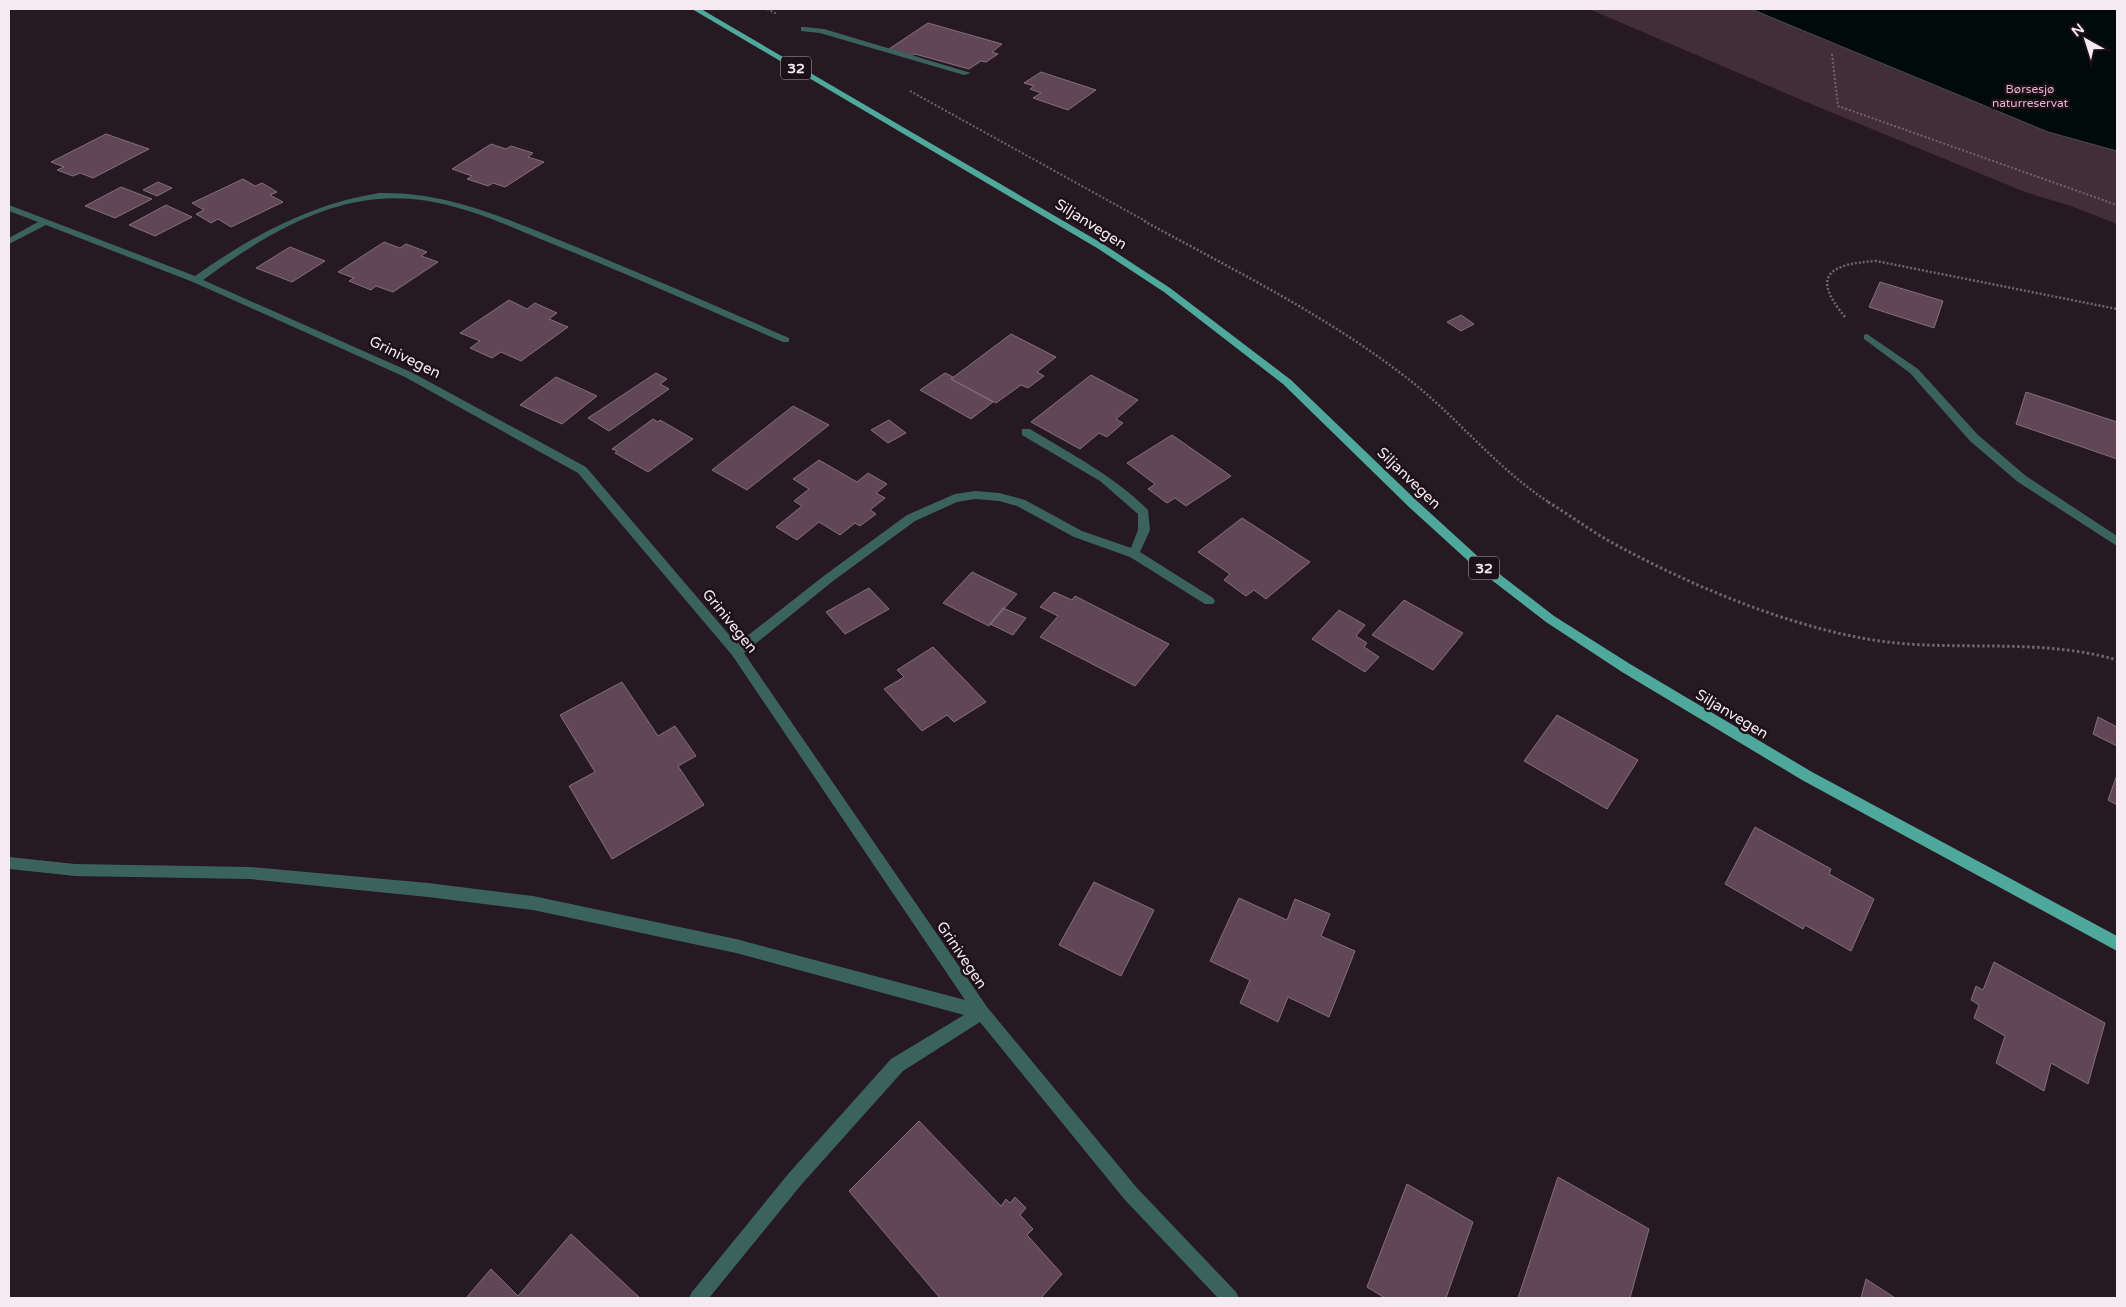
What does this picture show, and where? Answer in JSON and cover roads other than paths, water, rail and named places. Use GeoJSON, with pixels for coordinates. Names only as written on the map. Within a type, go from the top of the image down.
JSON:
{"type":"FeatureCollection","features":[{"type":"Feature","properties":{"kind":"main road","name":"Siljanvegen"},"geometry":{"type":"LineString","coordinates":[[696,9],[1076,231],[1167,290],[1287,382],[1413,504],[1480,565],[1558,624],[1707,717],[1807,776],[2117,944]]}},
{"type":"Feature","properties":{"kind":"street"},"geometry":{"type":"LineString","coordinates":[[804,29],[821,31],[967,73]]}},
{"type":"Feature","properties":{"kind":"street"},"geometry":{"type":"LineString","coordinates":[[196,280],[242,249],[314,212],[353,200],[379,196],[415,196],[431,198],[488,215],[616,265],[786,340]]}},
{"type":"Feature","properties":{"kind":"street","name":"Grinivegen"},"geometry":{"type":"LineString","coordinates":[[9,208],[196,280],[409,374],[582,470],[736,652],[982,1012],[1131,1194],[1230,1298]]}},
{"type":"Feature","properties":{"kind":"street"},"geometry":{"type":"LineString","coordinates":[[9,241],[45,222]]}},
{"type":"Feature","properties":{"kind":"street"},"geometry":{"type":"LineString","coordinates":[[1867,337],[1914,371],[1974,438],[2022,479],[2117,542]]}},
{"type":"Feature","properties":{"kind":"street"},"geometry":{"type":"LineString","coordinates":[[1026,432],[1109,482],[1132,500],[1144,513],[1144,530],[1134,554]]}},
{"type":"Feature","properties":{"kind":"street"},"geometry":{"type":"LineString","coordinates":[[736,652],[829,578],[912,518],[955,498],[975,495],[999,498],[1020,504],[1078,534],[1134,554],[1209,601]]}},
{"type":"Feature","properties":{"kind":"street"},"geometry":{"type":"LineString","coordinates":[[9,863],[75,870],[250,873],[428,890],[533,903],[736,946],[982,1012]]}},
{"type":"Feature","properties":{"kind":"street"},"geometry":{"type":"LineString","coordinates":[[698,1298],[794,1179],[897,1065],[982,1012]]}},
{"type":"Feature","properties":{"kind":"park label","name":"Børsesjø naturreservat"},"geometry":{"type":"Point","coordinates":[2030,96]}}]}
